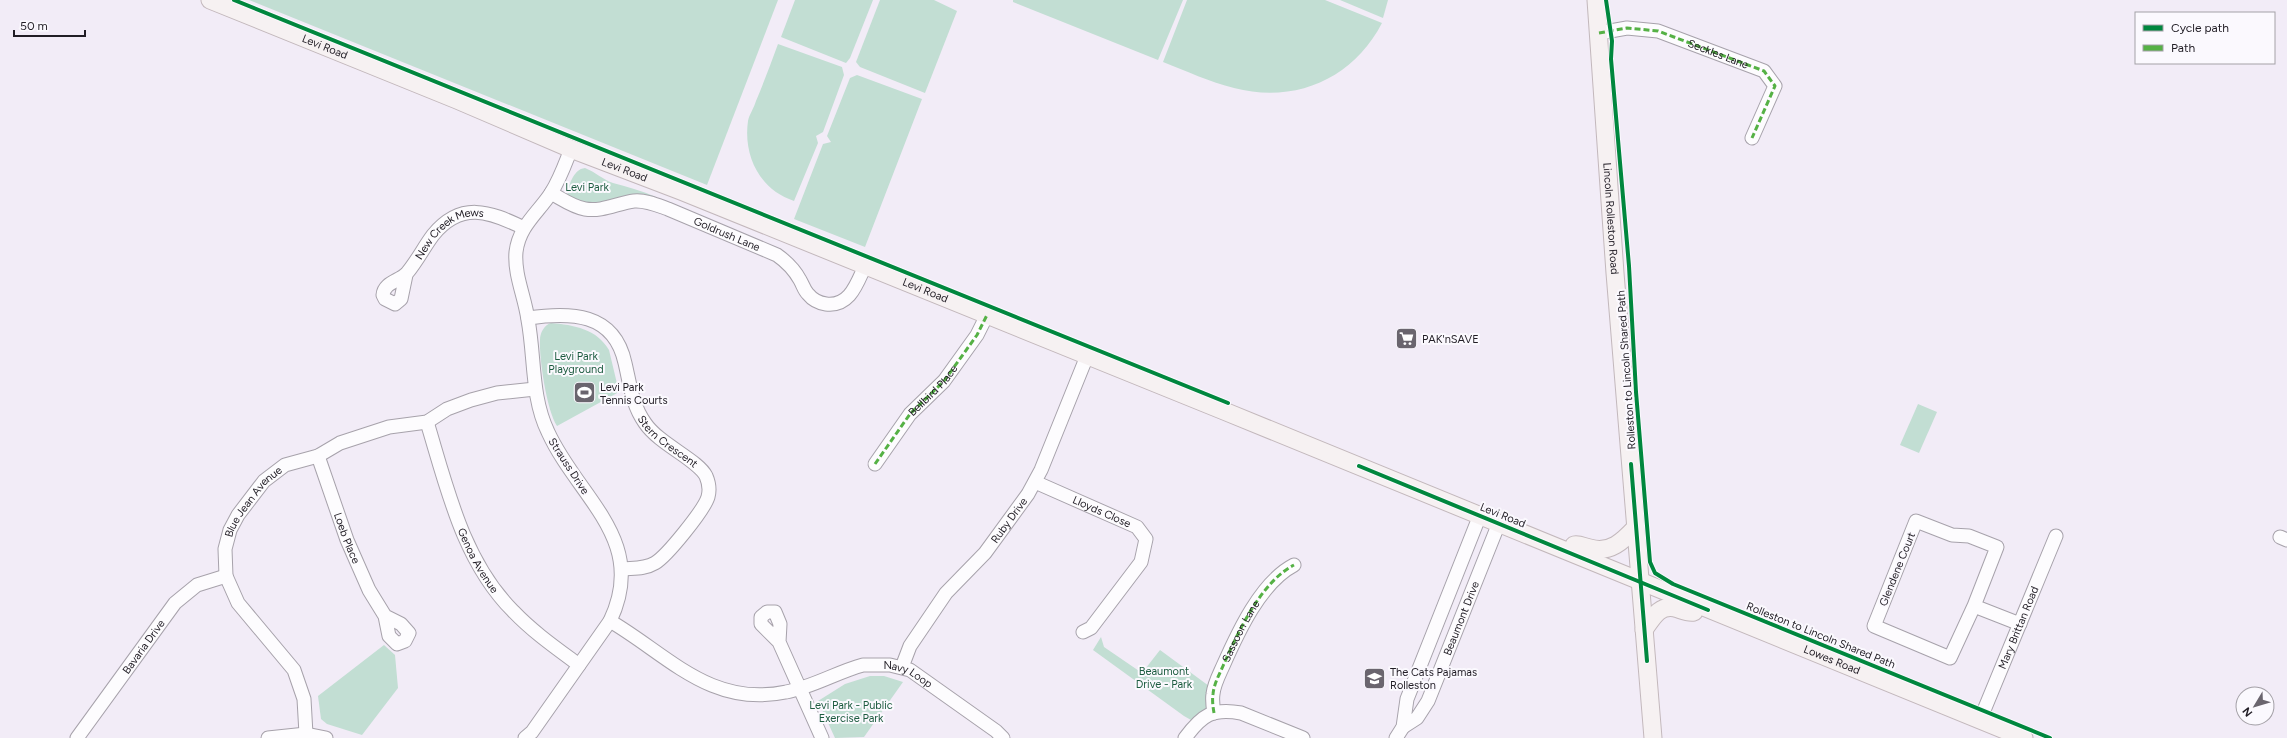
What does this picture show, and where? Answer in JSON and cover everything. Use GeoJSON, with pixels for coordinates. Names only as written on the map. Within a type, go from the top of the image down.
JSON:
{"type":"FeatureCollection","features":[{"type":"Feature","properties":{"kind":"main road","name":"Levi Road"},"geometry":{"type":"LineString","coordinates":[[210,0],[457,100],[571,149],[987,315],[1640,580]]}},
{"type":"Feature","properties":{"kind":"main road","name":"Lincoln Rolleston Road"},"geometry":{"type":"LineString","coordinates":[[1596,0],[1615,273],[1653,738]]}},
{"type":"Feature","properties":{"kind":"main road"},"geometry":{"type":"LineString","coordinates":[[1563,549],[1578,544],[1599,550],[1606,550],[1623,540],[1636,527]]}},
{"type":"Feature","properties":{"kind":"main road","name":"Lowes Road"},"geometry":{"type":"LineString","coordinates":[[1640,580],[1708,610],[2024,738]]}},
{"type":"Feature","properties":{"kind":"main road"},"geometry":{"type":"LineString","coordinates":[[1644,630],[1656,612],[1664,608],[1675,608],[1689,613],[1708,610]]}},
{"type":"Feature","properties":{"kind":"street","name":"Seckles Lane"},"geometry":{"type":"LineString","coordinates":[[1599,33],[1627,28],[1658,31],[1764,71],[1775,86],[1752,138]]}},
{"type":"Feature","properties":{"kind":"street","name":"Strauss Drive"},"geometry":{"type":"LineString","coordinates":[[533,736],[579,664],[610,621],[621,595],[623,569],[617,544],[610,530],[548,432],[535,389],[528,318],[516,260],[517,250],[524,228],[551,193],[571,149]]}},
{"type":"Feature","properties":{"kind":"street","name":"Goldrush Lane"},"geometry":{"type":"LineString","coordinates":[[551,193],[573,205],[586,209],[598,209],[639,201],[652,203],[675,212],[777,255],[792,267],[812,299],[824,304],[836,303],[847,298],[856,288],[865,266]]}},
{"type":"Feature","properties":{"kind":"street","name":"New Creek Mews"},"geometry":{"type":"LineString","coordinates":[[406,274],[442,226],[460,214],[471,212],[488,213],[524,228]]}},
{"type":"Feature","properties":{"kind":"street","name":"Stern Crescent"},"geometry":{"type":"LineString","coordinates":[[528,318],[570,314],[589,320],[608,331],[621,349],[632,397],[644,422],[661,441],[699,468],[706,476],[709,487],[707,499],[670,551],[648,566],[623,569]]}},
{"type":"Feature","properties":{"kind":"street","name":"Bellbird Place"},"geometry":{"type":"LineString","coordinates":[[875,464],[910,414],[944,381],[977,335],[987,315]]}},
{"type":"Feature","properties":{"kind":"street","name":"Ruby Drive"},"geometry":{"type":"LineString","coordinates":[[902,667],[910,646],[946,593],[985,553],[1035,482],[1088,356]]}},
{"type":"Feature","properties":{"kind":"street","name":"Blue Jean Avenue"},"geometry":{"type":"LineString","coordinates":[[306,734],[304,699],[294,670],[238,603],[226,576],[225,549],[230,530],[253,494],[264,481],[285,465],[318,456],[340,443],[402,424],[427,422],[447,409],[481,397],[535,389]]}},
{"type":"Feature","properties":{"kind":"street","name":"Genoa Avenue"},"geometry":{"type":"LineString","coordinates":[[427,422],[464,535],[486,578],[503,600],[527,625],[579,664]]}},
{"type":"Feature","properties":{"kind":"street","name":"Loeb Place"},"geometry":{"type":"LineString","coordinates":[[318,456],[347,540],[369,590],[385,616]]}},
{"type":"Feature","properties":{"kind":"street","name":"Lloyds Close"},"geometry":{"type":"LineString","coordinates":[[1035,482],[1137,527],[1146,539],[1142,562],[1091,628],[1083,632]]}},
{"type":"Feature","properties":{"kind":"street","name":"Beaumont Drive"},"geometry":{"type":"LineString","coordinates":[[1396,738],[1403,727],[1407,698],[1480,515]]}},
{"type":"Feature","properties":{"kind":"street","name":"Glendene Court"},"geometry":{"type":"LineString","coordinates":[[1916,521],[1952,535],[1969,536],[1997,547],[1974,606],[1950,658],[1874,626],[1916,521]]}},
{"type":"Feature","properties":{"kind":"street","name":"Beaumont Drive"},"geometry":{"type":"LineString","coordinates":[[1403,727],[1417,718],[1423,711],[1499,523]]}},
{"type":"Feature","properties":{"kind":"street","name":"Mary Brittan Road"},"geometry":{"type":"LineString","coordinates":[[1980,720],[2056,536]]}},
{"type":"Feature","properties":{"kind":"street","name":"Sassoon Lane"},"geometry":{"type":"LineString","coordinates":[[1214,712],[1213,694],[1215,685],[1236,635],[1250,613],[1278,576],[1294,565]]}},
{"type":"Feature","properties":{"kind":"street","name":"Bavaria Drive"},"geometry":{"type":"LineString","coordinates":[[77,738],[175,603],[197,585],[226,576]]}},
{"type":"Feature","properties":{"kind":"street"},"geometry":{"type":"LineString","coordinates":[[1974,606],[2020,624]]}},
{"type":"Feature","properties":{"kind":"street","name":"Navy Loop"},"geometry":{"type":"LineString","coordinates":[[610,621],[692,677],[721,690],[762,695],[799,689],[863,665],[876,664],[902,667],[918,674],[996,731],[1003,738]]}},
{"type":"Feature","properties":{"kind":"street"},"geometry":{"type":"LineString","coordinates":[[1436,626],[1454,634]]}},
{"type":"Feature","properties":{"kind":"street"},"geometry":{"type":"LineString","coordinates":[[779,642],[822,738]]}},
{"type":"Feature","properties":{"kind":"street"},"geometry":{"type":"LineString","coordinates":[[1185,738],[1201,718],[1214,712],[1230,711],[1241,713],[1303,738]]}},
{"type":"Feature","properties":{"kind":"street"},"geometry":{"type":"LineString","coordinates":[[268,738],[306,734],[326,738]]}},
{"type":"Feature","properties":{"kind":"green space"},"geometry":{"type":"Polygon","coordinates":[[[249,0],[778,0],[707,185],[249,0]]]}},
{"type":"Feature","properties":{"kind":"green space"},"geometry":{"type":"Polygon","coordinates":[[[795,0],[873,0],[850,58],[846,63],[781,37],[795,0]]]}},
{"type":"Feature","properties":{"kind":"green space"},"geometry":{"type":"Polygon","coordinates":[[[880,0],[934,0],[957,11],[925,93],[860,67],[856,62],[880,0]]]}},
{"type":"Feature","properties":{"kind":"green space"},"geometry":{"type":"Polygon","coordinates":[[[1013,0],[1183,0],[1158,60],[1013,2],[1013,0]]]}},
{"type":"Feature","properties":{"kind":"green space"},"geometry":{"type":"Polygon","coordinates":[[[1187,0],[1325,0],[1382,23],[1370,43],[1355,59],[1339,72],[1320,82],[1300,89],[1279,92],[1257,92],[1216,83],[1163,62],[1187,0]]]}},
{"type":"Feature","properties":{"kind":"green space"},"geometry":{"type":"Polygon","coordinates":[[[1340,0],[1388,0],[1383,18],[1340,0]]]}},
{"type":"Feature","properties":{"kind":"green space"},"geometry":{"type":"Polygon","coordinates":[[[778,44],[842,67],[844,75],[823,132],[816,136],[818,143],[794,201],[782,196],[763,180],[751,159],[748,147],[748,121],[778,44]]]}},
{"type":"Feature","properties":{"kind":"green space"},"geometry":{"type":"Polygon","coordinates":[[[857,75],[922,99],[865,247],[794,219],[823,144],[831,142],[827,136],[850,78],[857,75]]]}},
{"type":"Feature","properties":{"kind":"green space","name":"Levi Park"},"geometry":{"type":"Polygon","coordinates":[[[585,168],[610,182],[656,197],[632,198],[612,202],[591,203],[567,197],[574,175],[581,169],[585,168]]]}},
{"type":"Feature","properties":{"kind":"green space","name":"Levi Park Playground"},"geometry":{"type":"Polygon","coordinates":[[[551,323],[584,329],[598,337],[604,343],[609,350],[619,392],[557,426],[553,419],[547,397],[542,372],[540,349],[540,337],[544,327],[551,323]]]}},
{"type":"Feature","properties":{"kind":"green space"},"geometry":{"type":"Polygon","coordinates":[[[1918,404],[1937,412],[1919,453],[1900,445],[1918,404]]]}},
{"type":"Feature","properties":{"kind":"green space","name":"Beaumont Drive - Park"},"geometry":{"type":"Polygon","coordinates":[[[1101,637],[1104,647],[1142,673],[1160,650],[1209,686],[1207,708],[1191,720],[1184,716],[1093,650],[1101,637]]]}},
{"type":"Feature","properties":{"kind":"green space"},"geometry":{"type":"Polygon","coordinates":[[[384,645],[395,655],[398,688],[362,735],[327,724],[321,719],[318,696],[384,645]]]}},
{"type":"Feature","properties":{"kind":"green space","name":"Levi Park - Public Exercise Park"},"geometry":{"type":"Polygon","coordinates":[[[870,676],[884,676],[903,682],[864,737],[835,738],[818,701],[845,684],[870,676]]]}},
{"type":"Feature","properties":{"kind":"marked path"},"geometry":{"type":"LineString","coordinates":[[1599,33],[1627,28],[1658,31],[1764,71],[1775,86],[1752,138]]}},
{"type":"Feature","properties":{"kind":"marked path"},"geometry":{"type":"LineString","coordinates":[[875,464],[910,414],[944,381],[977,335],[987,315]]}},
{"type":"Feature","properties":{"kind":"marked path"},"geometry":{"type":"LineString","coordinates":[[1214,713],[1213,696],[1216,683],[1243,624],[1261,595],[1271,583],[1294,565]]}},
{"type":"Feature","properties":{"kind":"cycle path"},"geometry":{"type":"LineString","coordinates":[[234,0],[1228,403]]}},
{"type":"Feature","properties":{"kind":"cycle path","name":"Rolleston to Lincoln Shared Path"},"geometry":{"type":"LineString","coordinates":[[1606,0],[1612,41],[1611,59],[1629,266],[1636,392],[1650,562],[1655,573],[1673,584],[2050,738]]}},
{"type":"Feature","properties":{"kind":"cycle path"},"geometry":{"type":"LineString","coordinates":[[1631,464],[1647,661]]}},
{"type":"Feature","properties":{"kind":"cycle path"},"geometry":{"type":"LineString","coordinates":[[1359,466],[1708,610]]}},
{"type":"Feature","properties":{"kind":"place","name":"PAK'nSAVE"},"geometry":{"type":"Point","coordinates":[1406,339]}},
{"type":"Feature","properties":{"kind":"place","name":"Levi Park Tennis Courts"},"geometry":{"type":"Point","coordinates":[585,393]}},
{"type":"Feature","properties":{"kind":"place","name":"The Cats Pajamas Rolleston"},"geometry":{"type":"Point","coordinates":[1374,678]}}]}
